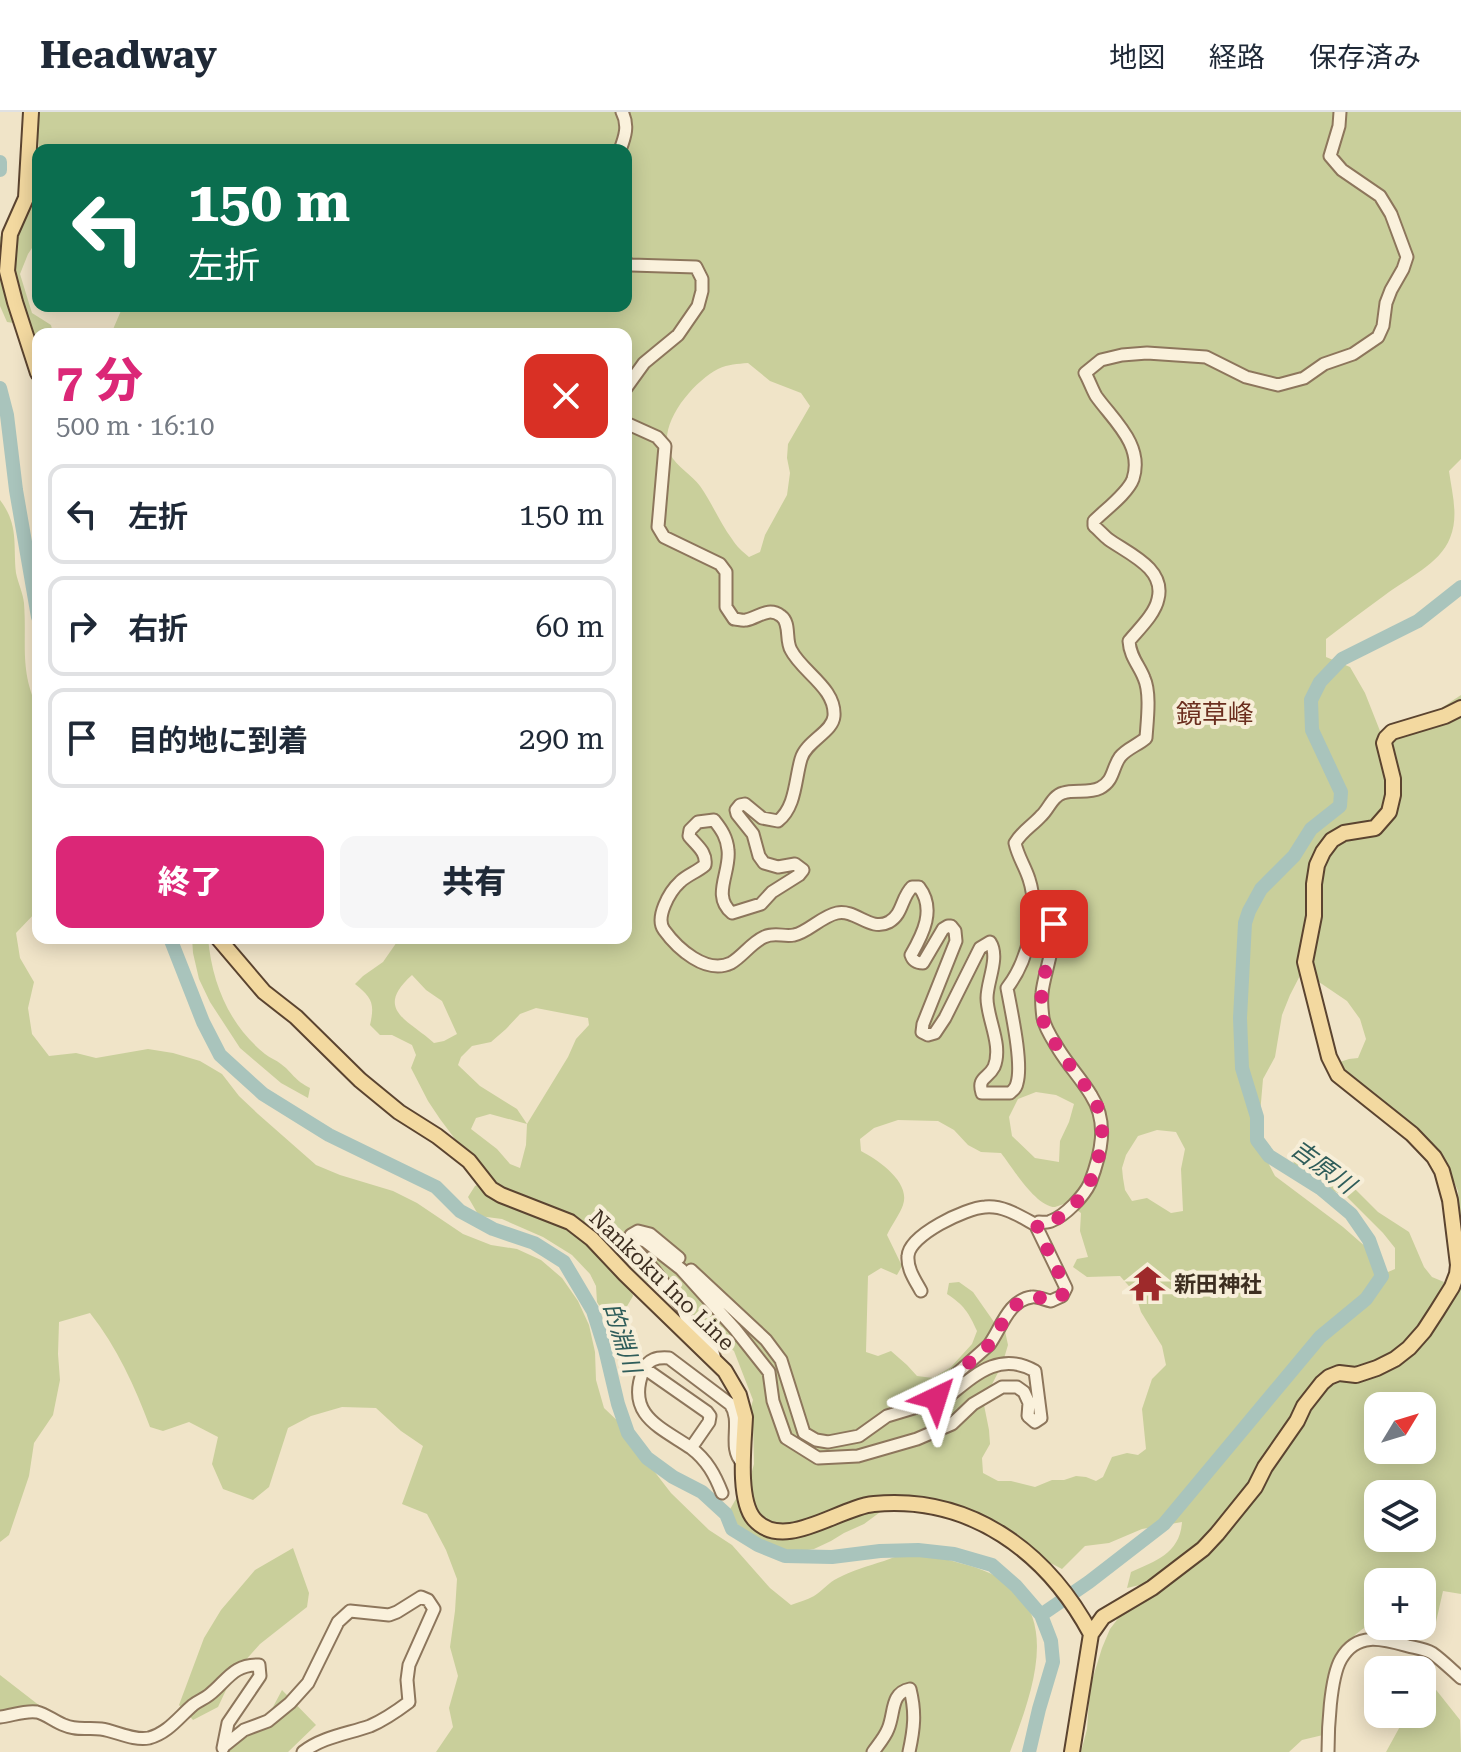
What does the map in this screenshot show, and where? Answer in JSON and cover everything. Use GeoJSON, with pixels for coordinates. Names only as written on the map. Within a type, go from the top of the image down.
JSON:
{"type":"FeatureCollection","features":[{"type":"Feature","properties":{"kind":"main road"},"geometry":{"type":"LineString","coordinates":[[31,112],[26,198],[10,234],[7,271],[32,354]]}},
{"type":"Feature","properties":{"kind":"main road"},"geometry":{"type":"LineString","coordinates":[[1072,1752],[1091,1634],[1103,1617],[1152,1588],[1203,1549],[1255,1487],[1304,1406],[1322,1383],[1339,1373],[1356,1375],[1395,1359],[1424,1331],[1452,1287],[1458,1265],[1450,1200],[1442,1171],[1434,1157],[1412,1134],[1338,1075],[1329,1057],[1305,962],[1314,916],[1317,865],[1323,852],[1332,840],[1344,833],[1375,828],[1389,812],[1393,779],[1384,743],[1386,738],[1392,732],[1461,708]]}},
{"type":"Feature","properties":{"kind":"main road","name":"Nankoku Ino Line"},"geometry":{"type":"LineString","coordinates":[[223,944],[264,992],[296,1017],[360,1080],[399,1112],[461,1154],[478,1170],[491,1189],[557,1216],[580,1229],[715,1360],[733,1382],[743,1406],[743,1482],[750,1513],[755,1520],[771,1529],[788,1532],[871,1504],[905,1503],[960,1513],[983,1522],[1037,1561],[1062,1588],[1091,1634]]}},
{"type":"Feature","properties":{"kind":"street"},"geometry":{"type":"LineString","coordinates":[[622,112],[627,123],[622,144]]}},
{"type":"Feature","properties":{"kind":"street"},"geometry":{"type":"LineString","coordinates":[[632,426],[657,437],[665,446],[658,527],[664,537],[720,564],[726,572],[726,607],[734,619],[746,620],[768,612],[779,614],[786,622],[789,648],[827,694],[834,718],[801,757],[786,815],[778,821],[762,818],[745,804],[736,810],[753,834],[764,863],[778,867],[795,864],[803,870],[799,875],[772,892],[761,904],[732,913],[726,908],[722,896],[729,851],[725,834],[714,820],[694,824],[689,836],[704,852],[705,865],[677,884],[660,922],[678,947],[705,963],[720,965],[730,963],[771,934],[796,935],[837,913],[852,914],[871,924],[888,922],[899,914],[906,893],[912,887],[919,887],[924,893],[927,907],[926,922],[911,955],[913,960],[923,963],[943,929],[948,926],[955,931],[956,941],[922,1032],[928,1035],[935,1033],[980,948],[990,942],[994,955],[987,985],[987,1003],[996,1050],[994,1067],[981,1082],[980,1088],[982,1093],[1010,1093],[1017,1087],[1018,1078],[1016,1036],[1007,988],[1023,961],[1034,910],[1030,881],[1017,855],[1015,843],[1020,834],[1042,816],[1051,801],[1060,794],[1087,792],[1101,788],[1111,780],[1122,754],[1146,738],[1147,685],[1134,662],[1129,641],[1158,601],[1159,587],[1140,558],[1094,526],[1094,521],[1125,491],[1132,480],[1134,465],[1128,436],[1094,393],[1085,373],[1101,360],[1147,353],[1206,357],[1246,377],[1278,385],[1304,378],[1324,364],[1353,354],[1378,337],[1386,303],[1407,257],[1391,214],[1380,196],[1342,170],[1330,156],[1340,112]]}},
{"type":"Feature","properties":{"kind":"street"},"geometry":{"type":"LineString","coordinates":[[632,265],[696,267],[702,279],[698,306],[686,324],[678,335],[644,363],[632,380]]}},
{"type":"Feature","properties":{"kind":"street"},"geometry":{"type":"LineString","coordinates":[[1034,910],[1047,910],[1054,924],[1041,996],[1045,1026],[1099,1109],[1102,1126],[1099,1160],[1087,1189],[1069,1209],[1052,1221],[1039,1222],[1038,1226]]}},
{"type":"Feature","properties":{"kind":"street"},"geometry":{"type":"LineString","coordinates":[[715,1360],[712,1349],[687,1320],[682,1307],[631,1244],[631,1237],[638,1231],[650,1234],[665,1246],[766,1340],[781,1360],[804,1433],[816,1440],[828,1442],[859,1436],[887,1416],[917,1407],[989,1345],[1016,1303],[1033,1296],[1051,1301],[1060,1299],[1066,1288],[1038,1226],[1005,1209],[984,1207],[943,1221],[911,1245],[908,1255],[910,1270],[921,1291]]}},
{"type":"Feature","properties":{"kind":"street"},"geometry":{"type":"LineString","coordinates":[[631,1237],[645,1241],[681,1269],[735,1329],[769,1372],[773,1401],[786,1438],[818,1458],[858,1456],[917,1439],[952,1424],[973,1404],[1002,1387],[1017,1387],[1024,1392],[1029,1403],[1028,1416],[1035,1422],[1041,1418],[1035,1371],[1013,1364],[997,1364],[978,1373],[945,1399],[939,1401],[936,1392]]}},
{"type":"Feature","properties":{"kind":"street"},"geometry":{"type":"LineString","coordinates":[[722,1493],[702,1456],[649,1420],[641,1409],[638,1385],[647,1362],[661,1357],[669,1358],[730,1404],[737,1418],[736,1450],[743,1462]]}},
{"type":"Feature","properties":{"kind":"street"},"geometry":{"type":"LineString","coordinates":[[644,1368],[710,1416],[691,1448]]}},
{"type":"Feature","properties":{"kind":"street"},"geometry":{"type":"LineString","coordinates":[[223,1749],[244,1730],[268,1721],[290,1703],[308,1683],[338,1622],[350,1611],[389,1615],[421,1597],[428,1600],[434,1609],[409,1665],[409,1702],[372,1725],[329,1738],[303,1752]]}},
{"type":"Feature","properties":{"kind":"street"},"geometry":{"type":"LineString","coordinates":[[1328,1752],[1339,1661],[1356,1644],[1375,1638],[1432,1653],[1461,1678]]}},
{"type":"Feature","properties":{"kind":"street"},"geometry":{"type":"LineString","coordinates":[[0,1717],[37,1712],[78,1729],[100,1729],[140,1739],[148,1738],[162,1733],[239,1668],[248,1664],[259,1665],[260,1676],[228,1723],[223,1749]]}},
{"type":"Feature","properties":{"kind":"street"},"geometry":{"type":"LineString","coordinates":[[873,1752],[889,1728],[897,1695],[910,1689],[914,1701],[914,1729],[909,1752]]}},
{"type":"Feature","properties":{"kind":"green space"},"geometry":{"type":"Polygon","coordinates":[[[36,112],[1461,112],[1461,459],[1449,471],[1454,504],[1453,530],[1439,556],[1431,563],[1326,639],[1326,657],[1350,667],[1365,693],[1380,731],[1391,732],[1412,726],[1461,695],[1461,1594],[1443,1591],[1436,1622],[1436,1568],[1364,1568],[1364,1629],[1351,1639],[1344,1650],[1332,1719],[1323,1735],[1302,1740],[1289,1752],[1081,1752],[1087,1729],[1090,1687],[1110,1629],[1123,1612],[1166,1572],[1144,1584],[1127,1588],[1131,1572],[1158,1560],[1172,1549],[1182,1522],[1142,1529],[1109,1543],[1085,1546],[1062,1569],[1039,1557],[988,1519],[887,1507],[864,1524],[831,1541],[814,1549],[796,1552],[774,1549],[737,1524],[729,1511],[749,1482],[754,1464],[753,1400],[734,1351],[646,1281],[610,1243],[606,1259],[631,1286],[633,1296],[619,1320],[609,1322],[597,1302],[596,1286],[590,1274],[572,1255],[543,1237],[502,1219],[479,1216],[468,1197],[475,1186],[487,1180],[489,1173],[455,1139],[428,1101],[411,1068],[416,1055],[412,1045],[392,1035],[380,1035],[370,1025],[371,1002],[355,984],[383,962],[396,944],[632,944],[632,328],[114,328],[120,312],[632,312],[632,144],[39,144],[36,112]],[[748,363],[718,369],[688,394],[668,430],[667,443],[673,459],[700,486],[734,542],[749,557],[760,552],[765,535],[787,495],[790,473],[788,444],[810,406],[801,393],[770,381],[748,363]],[[1307,962],[1282,1015],[1275,1057],[1263,1079],[1260,1114],[1263,1153],[1275,1176],[1367,1248],[1381,1275],[1395,1269],[1395,1248],[1346,1196],[1307,1180],[1295,1171],[1293,1158],[1304,1156],[1355,1189],[1378,1212],[1409,1232],[1424,1267],[1432,1277],[1444,1282],[1455,1281],[1458,1191],[1441,1152],[1331,1065],[1358,1058],[1366,1039],[1360,1019],[1347,1001],[1319,982],[1307,962]],[[412,975],[395,997],[399,1014],[434,1043],[457,1034],[442,1001],[412,975]],[[536,1008],[520,1014],[491,1042],[472,1046],[458,1065],[480,1086],[517,1109],[527,1124],[576,1039],[589,1025],[588,1018],[536,1008]],[[1036,1092],[1018,1099],[1009,1117],[1012,1136],[1035,1158],[1059,1162],[1060,1141],[1074,1104],[1056,1095],[1036,1092]],[[490,1114],[476,1118],[471,1129],[497,1149],[510,1164],[520,1168],[527,1124],[490,1114]],[[898,1120],[874,1128],[860,1139],[861,1151],[898,1180],[904,1196],[902,1209],[887,1235],[902,1266],[897,1275],[881,1268],[868,1276],[866,1352],[878,1356],[891,1351],[917,1376],[933,1378],[951,1367],[972,1344],[977,1331],[965,1310],[947,1294],[949,1283],[959,1282],[973,1292],[994,1322],[1005,1331],[1008,1345],[984,1405],[990,1444],[982,1458],[983,1473],[998,1481],[1035,1487],[1076,1476],[1096,1481],[1103,1477],[1112,1457],[1127,1453],[1138,1455],[1146,1449],[1142,1409],[1152,1379],[1166,1365],[1162,1346],[1141,1312],[1135,1293],[1120,1276],[1087,1277],[1073,1267],[1077,1259],[1088,1257],[1080,1231],[1081,1213],[1067,1203],[1055,1207],[1040,1201],[1001,1153],[981,1152],[938,1121],[898,1120]],[[1157,1130],[1138,1136],[1126,1155],[1122,1168],[1125,1190],[1132,1201],[1147,1198],[1171,1213],[1183,1211],[1181,1169],[1185,1149],[1176,1132],[1157,1130]]]}},
{"type":"Feature","properties":{"kind":"green space"},"geometry":{"type":"Polygon","coordinates":[[[32,191],[32,248],[20,274],[32,313],[52,328],[32,328],[32,336],[20,324],[7,322],[0,306],[0,237],[23,212],[32,191]]]}},
{"type":"Feature","properties":{"kind":"green space"},"geometry":{"type":"Polygon","coordinates":[[[0,500],[13,526],[16,573],[24,603],[26,669],[32,695],[32,916],[16,933],[20,958],[34,982],[28,1008],[32,1034],[49,1056],[76,1053],[96,1058],[148,1049],[200,1061],[222,1074],[239,1096],[316,1165],[393,1191],[463,1234],[491,1245],[517,1249],[541,1260],[562,1278],[578,1301],[589,1325],[595,1352],[596,1380],[604,1408],[624,1427],[671,1493],[709,1530],[732,1545],[770,1588],[791,1605],[814,1596],[844,1575],[907,1553],[967,1565],[999,1578],[1021,1596],[1033,1617],[1037,1642],[1035,1669],[1010,1752],[436,1752],[453,1727],[449,1708],[458,1676],[450,1647],[457,1579],[427,1514],[402,1504],[423,1446],[376,1408],[342,1407],[311,1416],[288,1428],[269,1487],[253,1500],[223,1489],[212,1464],[218,1437],[189,1422],[163,1431],[150,1427],[124,1368],[90,1313],[59,1322],[60,1380],[53,1415],[34,1443],[29,1476],[9,1535],[0,1542],[0,500]]]}},
{"type":"Feature","properties":{"kind":"green space"},"geometry":{"type":"Polygon","coordinates":[[[192,944],[209,944],[218,987],[241,1030],[265,1054],[310,1088],[308,1098],[281,1083],[240,1048],[210,1002],[199,979],[192,944]]]}},
{"type":"Feature","properties":{"kind":"green space"},"geometry":{"type":"Polygon","coordinates":[[[293,1548],[309,1593],[307,1607],[260,1644],[234,1673],[218,1707],[193,1720],[179,1705],[204,1638],[221,1610],[255,1570],[293,1548]]]}},
{"type":"Feature","properties":{"kind":"green space"},"geometry":{"type":"Polygon","coordinates":[[[0,1675],[40,1706],[0,1723],[0,1675]]]}},
{"type":"Feature","properties":{"kind":"green space"},"geometry":{"type":"Polygon","coordinates":[[[282,1690],[316,1725],[288,1752],[218,1752],[239,1734],[258,1727],[282,1690]]]}},
{"type":"Feature","properties":{"kind":"green space"},"geometry":{"type":"Polygon","coordinates":[[[1436,1690],[1460,1720],[1461,1752],[1386,1752],[1399,1728],[1436,1728],[1436,1690]]]}},
{"type":"Feature","properties":{"kind":"waterway","name":"的淵川"},"geometry":{"type":"LineString","coordinates":[[0,162],[0,170]]}},
{"type":"Feature","properties":{"kind":"waterway","name":"的淵川"},"geometry":{"type":"LineString","coordinates":[[0,388],[7,415],[32,582]]}},
{"type":"Feature","properties":{"kind":"waterway","name":"吉原川"},"geometry":{"type":"LineString","coordinates":[[1041,1615],[1164,1524],[1320,1337],[1366,1299],[1382,1276],[1369,1240],[1351,1214],[1320,1188],[1269,1156],[1257,1140],[1257,1117],[1242,1068],[1240,1018],[1245,923],[1261,889],[1294,856],[1311,829],[1340,806],[1341,792],[1312,730],[1311,700],[1320,682],[1342,659],[1418,621],[1461,587]]}},
{"type":"Feature","properties":{"kind":"waterway","name":"的淵川"},"geometry":{"type":"LineString","coordinates":[[172,944],[203,1022],[220,1055],[263,1094],[329,1135],[436,1187],[460,1211],[493,1229],[534,1243],[564,1262],[593,1311],[628,1433],[647,1458],[673,1477],[702,1492],[726,1514],[732,1529],[758,1545],[785,1556],[832,1557],[918,1550],[954,1554],[992,1565],[1016,1586],[1041,1615],[1051,1641],[1053,1662],[1029,1752]]}},
{"type":"Feature","properties":{"kind":"place","name":"新田神社"},"geometry":{"type":"Point","coordinates":[1148,1284]}},
{"type":"Feature","properties":{"kind":"district","name":"鏡草峰"},"geometry":{"type":"Point","coordinates":[1215,714]}},
{"type":"Feature","properties":{"kind":"route"},"geometry":{"type":"LineString","coordinates":[[936,1398],[936,1392],[989,1345],[1016,1303],[1033,1296],[1051,1301],[1060,1299],[1066,1288],[1037,1228],[1039,1222],[1052,1221],[1082,1196],[1099,1160],[1102,1145],[1099,1109],[1045,1026],[1042,1015],[1041,996],[1054,924]]}}]}
